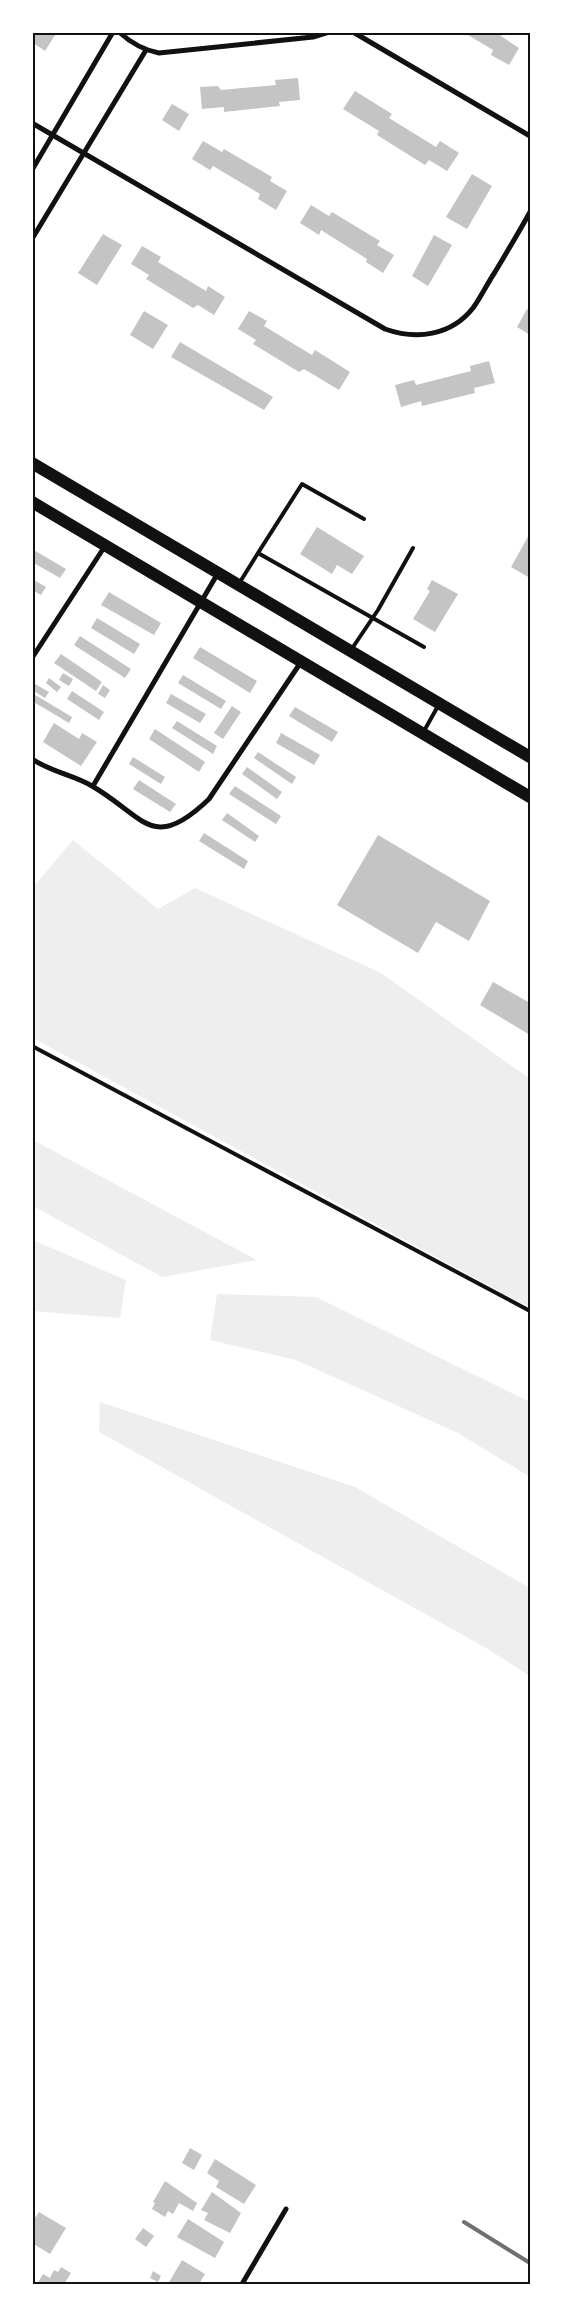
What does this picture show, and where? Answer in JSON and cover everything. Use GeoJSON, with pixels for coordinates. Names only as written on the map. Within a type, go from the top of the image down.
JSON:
{"type":"FeatureCollection","features":[{"type":"Feature","properties":{"kind":"main road"},"geometry":{"type":"LineString","coordinates":[[32,463],[530,757]]}},
{"type":"Feature","properties":{"kind":"main road"},"geometry":{"type":"LineString","coordinates":[[32,502],[530,797]]}},
{"type":"Feature","properties":{"kind":"street"},"geometry":{"type":"LineString","coordinates":[[32,170],[114,32]]}},
{"type":"Feature","properties":{"kind":"street"},"geometry":{"type":"LineString","coordinates":[[119,32],[131,42],[146,50],[175,52],[313,37],[329,32]]}},
{"type":"Feature","properties":{"kind":"street"},"geometry":{"type":"LineString","coordinates":[[353,32],[530,136]]}},
{"type":"Feature","properties":{"kind":"street"},"geometry":{"type":"LineString","coordinates":[[32,240],[146,50]]}},
{"type":"Feature","properties":{"kind":"street"},"geometry":{"type":"LineString","coordinates":[[32,123],[385,329],[407,335],[429,335],[444,330],[457,323],[472,309],[530,212]]}},
{"type":"Feature","properties":{"kind":"street"},"geometry":{"type":"LineString","coordinates":[[32,658],[105,546]]}},
{"type":"Feature","properties":{"kind":"street"},"geometry":{"type":"LineString","coordinates":[[93,786],[218,573]]}},
{"type":"Feature","properties":{"kind":"street"},"geometry":{"type":"LineString","coordinates":[[32,759],[40,765],[93,786],[138,820],[162,827],[177,825],[193,814],[209,799],[302,661]]}},
{"type":"Feature","properties":{"kind":"street"},"geometry":{"type":"LineString","coordinates":[[242,2284],[286,2209]]}},
{"type":"Feature","properties":{"kind":"lane"},"geometry":{"type":"LineString","coordinates":[[238,585],[302,484],[364,518]]}},
{"type":"Feature","properties":{"kind":"lane"},"geometry":{"type":"LineString","coordinates":[[350,652],[373,618],[413,548]]}},
{"type":"Feature","properties":{"kind":"lane"},"geometry":{"type":"LineString","coordinates":[[258,553],[424,647]]}},
{"type":"Feature","properties":{"kind":"lane"},"geometry":{"type":"LineString","coordinates":[[423,733],[439,703]]}},
{"type":"Feature","properties":{"kind":"lane"},"geometry":{"type":"LineString","coordinates":[[32,1046],[530,1311]]}},
{"type":"Feature","properties":{"kind":"shaded area"},"geometry":{"type":"Polygon","coordinates":[[[73,840],[158,909],[195,888],[381,973],[530,1079],[530,1308],[33,1038],[33,887],[73,840]]]}},
{"type":"Feature","properties":{"kind":"shaded area"},"geometry":{"type":"Polygon","coordinates":[[[33,1140],[257,1260],[162,1277],[33,1206],[33,1140]]]}},
{"type":"Feature","properties":{"kind":"shaded area"},"geometry":{"type":"Polygon","coordinates":[[[33,1240],[126,1280],[120,1318],[33,1311],[33,1240]]]}},
{"type":"Feature","properties":{"kind":"shaded area"},"geometry":{"type":"Polygon","coordinates":[[[217,1294],[316,1297],[530,1402],[530,1477],[458,1433],[296,1360],[210,1340],[217,1294]]]}},
{"type":"Feature","properties":{"kind":"shaded area"},"geometry":{"type":"Polygon","coordinates":[[[100,1402],[355,1487],[530,1588],[530,1676],[486,1648],[99,1432],[100,1402]]]}},
{"type":"Feature","properties":{"kind":"building"},"geometry":{"type":"Polygon","coordinates":[[[32,32],[57,32],[45,51],[32,42],[32,32]]]}},
{"type":"Feature","properties":{"kind":"building"},"geometry":{"type":"Polygon","coordinates":[[[463,32],[503,32],[501,36],[519,48],[509,65],[491,55],[493,50],[463,32]]]}},
{"type":"Feature","properties":{"kind":"building"},"geometry":{"type":"Polygon","coordinates":[[[298,78],[300,100],[279,102],[280,106],[224,112],[224,107],[202,109],[200,87],[218,86],[221,90],[276,85],[275,80],[298,78]]]}},
{"type":"Feature","properties":{"kind":"building"},"geometry":{"type":"Polygon","coordinates":[[[355,91],[392,114],[389,118],[436,147],[440,141],[459,153],[447,171],[429,160],[425,165],[377,135],[379,131],[343,109],[355,91]]]}},
{"type":"Feature","properties":{"kind":"building"},"geometry":{"type":"Polygon","coordinates":[[[172,104],[189,114],[179,131],[162,120],[172,104]]]}},
{"type":"Feature","properties":{"kind":"building"},"geometry":{"type":"Polygon","coordinates":[[[203,141],[222,152],[224,149],[272,177],[270,181],[287,191],[276,210],[258,199],[260,194],[213,166],[210,170],[192,159],[203,141]]]}},
{"type":"Feature","properties":{"kind":"building"},"geometry":{"type":"Polygon","coordinates":[[[472,174],[492,186],[467,229],[446,217],[472,174]]]}},
{"type":"Feature","properties":{"kind":"building"},"geometry":{"type":"Polygon","coordinates":[[[311,205],[329,216],[332,212],[380,241],[377,245],[394,255],[383,273],[366,262],[367,259],[321,230],[319,235],[300,223],[311,205]]]}},
{"type":"Feature","properties":{"kind":"building"},"geometry":{"type":"Polygon","coordinates":[[[103,234],[122,245],[97,285],[78,273],[103,234]]]}},
{"type":"Feature","properties":{"kind":"building"},"geometry":{"type":"Polygon","coordinates":[[[434,235],[452,245],[428,286],[412,276],[434,235]]]}},
{"type":"Feature","properties":{"kind":"building"},"geometry":{"type":"Polygon","coordinates":[[[142,246],[161,257],[158,262],[206,291],[208,286],[225,297],[214,315],[198,305],[193,308],[146,279],[149,275],[131,264],[142,246]]]}},
{"type":"Feature","properties":{"kind":"building"},"geometry":{"type":"Polygon","coordinates":[[[527,309],[530,311],[530,335],[517,327],[527,309]]]}},
{"type":"Feature","properties":{"kind":"building"},"geometry":{"type":"Polygon","coordinates":[[[144,311],[168,325],[153,349],[130,335],[144,311]]]}},
{"type":"Feature","properties":{"kind":"building"},"geometry":{"type":"Polygon","coordinates":[[[249,311],[267,321],[264,326],[312,355],[315,350],[350,372],[339,390],[304,369],[299,372],[253,344],[256,340],[238,329],[249,311]]]}},
{"type":"Feature","properties":{"kind":"building"},"geometry":{"type":"Polygon","coordinates":[[[180,342],[273,397],[264,410],[171,357],[180,342]]]}},
{"type":"Feature","properties":{"kind":"building"},"geometry":{"type":"Polygon","coordinates":[[[489,361],[495,383],[474,388],[475,393],[422,406],[421,401],[401,407],[395,385],[414,380],[416,385],[471,371],[470,366],[489,361]]]}},
{"type":"Feature","properties":{"kind":"building"},"geometry":{"type":"Polygon","coordinates":[[[317,527],[364,556],[352,574],[337,565],[332,574],[300,554],[317,527]]]}},
{"type":"Feature","properties":{"kind":"building"},"geometry":{"type":"Polygon","coordinates":[[[530,533],[530,578],[511,567],[530,533]]]}},
{"type":"Feature","properties":{"kind":"building"},"geometry":{"type":"Polygon","coordinates":[[[32,549],[66,569],[60,578],[32,562],[32,549]]]}},
{"type":"Feature","properties":{"kind":"building"},"geometry":{"type":"Polygon","coordinates":[[[32,579],[46,587],[41,595],[32,590],[32,579]]]}},
{"type":"Feature","properties":{"kind":"building"},"geometry":{"type":"Polygon","coordinates":[[[432,580],[458,594],[435,632],[413,619],[430,591],[427,589],[432,580]]]}},
{"type":"Feature","properties":{"kind":"building"},"geometry":{"type":"Polygon","coordinates":[[[109,592],[161,623],[154,635],[101,605],[109,592]]]}},
{"type":"Feature","properties":{"kind":"building"},"geometry":{"type":"Polygon","coordinates":[[[97,618],[140,644],[134,654],[91,628],[97,618]]]}},
{"type":"Feature","properties":{"kind":"building"},"geometry":{"type":"Polygon","coordinates":[[[80,636],[131,669],[125,678],[74,645],[80,636]]]}},
{"type":"Feature","properties":{"kind":"building"},"geometry":{"type":"Polygon","coordinates":[[[200,647],[257,681],[250,693],[193,658],[200,647]]]}},
{"type":"Feature","properties":{"kind":"building"},"geometry":{"type":"Polygon","coordinates":[[[61,654],[102,682],[96,691],[54,663],[61,654]]]}},
{"type":"Feature","properties":{"kind":"building"},"geometry":{"type":"Polygon","coordinates":[[[63,673],[73,679],[69,686],[59,680],[63,673]]]}},
{"type":"Feature","properties":{"kind":"building"},"geometry":{"type":"Polygon","coordinates":[[[183,675],[226,701],[221,709],[178,683],[183,675]]]}},
{"type":"Feature","properties":{"kind":"building"},"geometry":{"type":"Polygon","coordinates":[[[49,678],[61,687],[57,692],[46,683],[49,678]]]}},
{"type":"Feature","properties":{"kind":"building"},"geometry":{"type":"Polygon","coordinates":[[[35,684],[49,692],[45,698],[32,690],[35,684]]]}},
{"type":"Feature","properties":{"kind":"building"},"geometry":{"type":"Polygon","coordinates":[[[103,685],[110,690],[105,698],[98,694],[103,685]]]}},
{"type":"Feature","properties":{"kind":"building"},"geometry":{"type":"Polygon","coordinates":[[[72,691],[104,712],[99,720],[67,699],[72,691]]]}},
{"type":"Feature","properties":{"kind":"building"},"geometry":{"type":"Polygon","coordinates":[[[32,693],[72,717],[69,723],[32,701],[32,693]]]}},
{"type":"Feature","properties":{"kind":"building"},"geometry":{"type":"Polygon","coordinates":[[[171,694],[206,714],[200,723],[166,703],[171,694]]]}},
{"type":"Feature","properties":{"kind":"building"},"geometry":{"type":"Polygon","coordinates":[[[232,706],[241,712],[223,739],[214,733],[232,706]]]}},
{"type":"Feature","properties":{"kind":"building"},"geometry":{"type":"Polygon","coordinates":[[[295,707],[338,732],[332,742],[289,716],[295,707]]]}},
{"type":"Feature","properties":{"kind":"building"},"geometry":{"type":"Polygon","coordinates":[[[177,721],[217,746],[213,754],[172,728],[177,721]]]}},
{"type":"Feature","properties":{"kind":"building"},"geometry":{"type":"Polygon","coordinates":[[[54,723],[79,739],[82,733],[97,742],[81,766],[43,742],[54,723]]]}},
{"type":"Feature","properties":{"kind":"building"},"geometry":{"type":"Polygon","coordinates":[[[155,729],[205,762],[199,772],[149,739],[155,729]]]}},
{"type":"Feature","properties":{"kind":"building"},"geometry":{"type":"Polygon","coordinates":[[[281,733],[320,755],[314,765],[276,743],[281,733]]]}},
{"type":"Feature","properties":{"kind":"building"},"geometry":{"type":"Polygon","coordinates":[[[258,752],[296,777],[292,784],[254,758],[258,752]]]}},
{"type":"Feature","properties":{"kind":"building"},"geometry":{"type":"Polygon","coordinates":[[[133,757],[165,777],[161,784],[129,764],[133,757]]]}},
{"type":"Feature","properties":{"kind":"building"},"geometry":{"type":"Polygon","coordinates":[[[247,767],[282,792],[277,799],[242,774],[247,767]]]}},
{"type":"Feature","properties":{"kind":"building"},"geometry":{"type":"Polygon","coordinates":[[[139,780],[176,804],[170,812],[133,789],[139,780]]]}},
{"type":"Feature","properties":{"kind":"building"},"geometry":{"type":"Polygon","coordinates":[[[235,786],[281,816],[276,824],[229,794],[235,786]]]}},
{"type":"Feature","properties":{"kind":"building"},"geometry":{"type":"Polygon","coordinates":[[[227,813],[259,836],[255,842],[222,820],[227,813]]]}},
{"type":"Feature","properties":{"kind":"building"},"geometry":{"type":"Polygon","coordinates":[[[204,833],[248,861],[244,869],[199,841],[204,833]]]}},
{"type":"Feature","properties":{"kind":"building"},"geometry":{"type":"Polygon","coordinates":[[[378,835],[490,901],[469,941],[436,922],[418,953],[337,905],[378,835]]]}},
{"type":"Feature","properties":{"kind":"building"},"geometry":{"type":"Polygon","coordinates":[[[493,982],[530,1003],[530,1035],[480,1005],[493,982]]]}},
{"type":"Feature","properties":{"kind":"building"},"geometry":{"type":"Polygon","coordinates":[[[190,2148],[202,2155],[194,2170],[182,2163],[190,2148]]]}},
{"type":"Feature","properties":{"kind":"building"},"geometry":{"type":"Polygon","coordinates":[[[215,2159],[256,2185],[244,2204],[216,2187],[219,2181],[207,2173],[215,2159]]]}},
{"type":"Feature","properties":{"kind":"building"},"geometry":{"type":"Polygon","coordinates":[[[165,2181],[197,2203],[193,2211],[179,2203],[173,2214],[168,2211],[165,2217],[152,2209],[155,2203],[153,2202],[165,2181]]]}},
{"type":"Feature","properties":{"kind":"building"},"geometry":{"type":"Polygon","coordinates":[[[212,2192],[241,2213],[230,2233],[204,2220],[208,2213],[201,2210],[212,2192]]]}},
{"type":"Feature","properties":{"kind":"building"},"geometry":{"type":"Polygon","coordinates":[[[39,2212],[66,2228],[50,2254],[32,2243],[32,2222],[39,2212]]]}},
{"type":"Feature","properties":{"kind":"building"},"geometry":{"type":"Polygon","coordinates":[[[188,2219],[224,2242],[215,2258],[177,2237],[188,2219]]]}},
{"type":"Feature","properties":{"kind":"building"},"geometry":{"type":"Polygon","coordinates":[[[143,2228],[154,2236],[146,2247],[135,2239],[143,2228]]]}},
{"type":"Feature","properties":{"kind":"building"},"geometry":{"type":"Polygon","coordinates":[[[182,2260],[205,2274],[199,2284],[168,2284],[182,2260]]]}},
{"type":"Feature","properties":{"kind":"building"},"geometry":{"type":"Polygon","coordinates":[[[61,2267],[71,2273],[64,2284],[37,2284],[43,2274],[50,2278],[54,2270],[58,2272],[61,2267]]]}},
{"type":"Feature","properties":{"kind":"building"},"geometry":{"type":"Polygon","coordinates":[[[153,2271],[161,2276],[158,2282],[150,2278],[153,2271]]]}},
{"type":"Feature","properties":{"kind":"railway"},"geometry":{"type":"LineString","coordinates":[[464,2222],[530,2263]]}}]}
